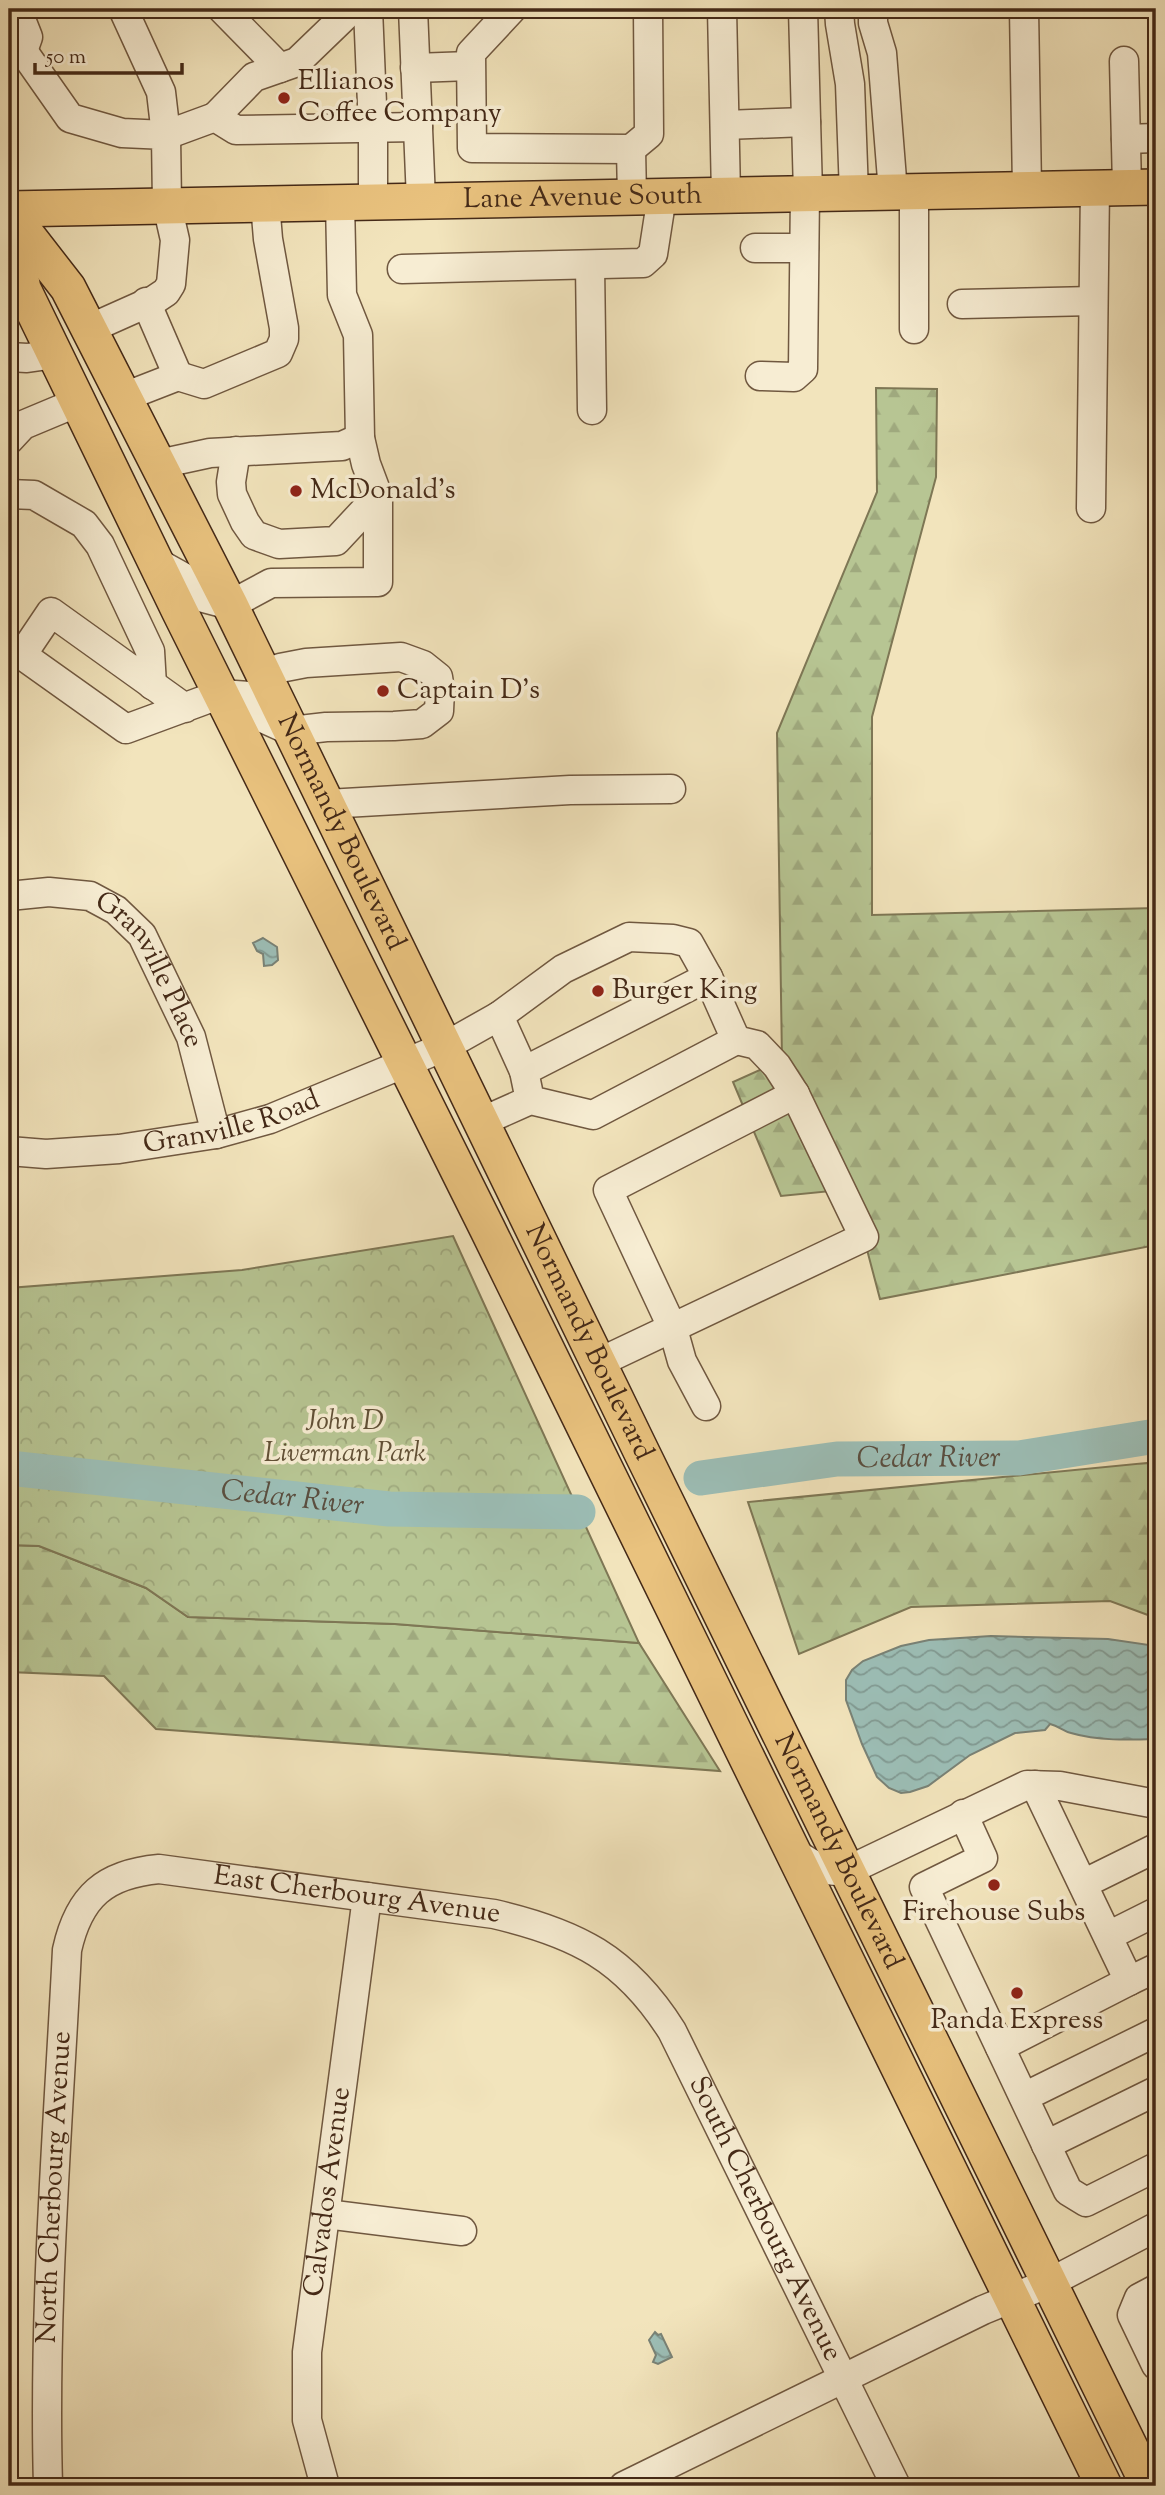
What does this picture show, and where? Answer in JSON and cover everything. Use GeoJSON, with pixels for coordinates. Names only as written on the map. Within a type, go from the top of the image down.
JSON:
{"type":"FeatureCollection","features":[{"type":"Feature","properties":{"kind":"main road","name":"Lane Avenue South"},"geometry":{"type":"LineString","coordinates":[[9,211],[167,205],[1126,187]]}},
{"type":"Feature","properties":{"kind":"main road","name":"Normandy Boulevard"},"geometry":{"type":"LineString","coordinates":[[9,211],[68,288],[230,605],[1149,2486]]}},
{"type":"Feature","properties":{"kind":"main road","name":"Normandy Boulevard"},"geometry":{"type":"LineString","coordinates":[[9,220],[23,289],[221,694],[406,1062],[1104,2486]]}},
{"type":"Feature","properties":{"kind":"main road"},"geometry":{"type":"LineString","coordinates":[[487,1228],[506,1236],[536,1297],[566,1347],[576,1355],[598,1363]]}},
{"type":"Feature","properties":{"kind":"street"},"geometry":{"type":"LineString","coordinates":[[17,9],[29,37],[16,54],[71,118],[122,134],[166,135],[215,117],[254,78],[297,62],[352,9]]}},
{"type":"Feature","properties":{"kind":"street"},"geometry":{"type":"LineString","coordinates":[[89,329],[146,303],[166,292],[171,284],[175,240],[167,205],[166,135],[161,92],[123,9]]}},
{"type":"Feature","properties":{"kind":"street"},"geometry":{"type":"LineString","coordinates":[[222,9],[280,68]]}},
{"type":"Feature","properties":{"kind":"street"},"geometry":{"type":"LineString","coordinates":[[156,562],[192,582],[200,597],[230,605],[271,583],[378,582],[379,496],[366,464],[360,438],[358,335],[342,295],[357,202],[373,128],[368,9]]}},
{"type":"Feature","properties":{"kind":"street"},"geometry":{"type":"LineString","coordinates":[[413,9],[421,201]]}},
{"type":"Feature","properties":{"kind":"street"},"geometry":{"type":"LineString","coordinates":[[512,9],[471,54],[472,148],[631,149],[649,134],[648,9]]}},
{"type":"Feature","properties":{"kind":"street"},"geometry":{"type":"LineString","coordinates":[[722,9],[726,195]]}},
{"type":"Feature","properties":{"kind":"street"},"geometry":{"type":"LineString","coordinates":[[760,376],[794,377],[803,369],[806,122],[803,9]]}},
{"type":"Feature","properties":{"kind":"street"},"geometry":{"type":"LineString","coordinates":[[839,9],[850,83],[854,193]]}},
{"type":"Feature","properties":{"kind":"street"},"geometry":{"type":"LineString","coordinates":[[873,9],[873,23],[881,52],[903,192],[914,329]]}},
{"type":"Feature","properties":{"kind":"street"},"geometry":{"type":"LineString","coordinates":[[1024,9],[1027,189]]}},
{"type":"Feature","properties":{"kind":"street"},"geometry":{"type":"LineString","coordinates":[[1091,508],[1093,301],[1126,187],[1124,61]]}},
{"type":"Feature","properties":{"kind":"street"},"geometry":{"type":"LineString","coordinates":[[415,68],[470,66]]}},
{"type":"Feature","properties":{"kind":"street"},"geometry":{"type":"LineString","coordinates":[[215,117],[236,130],[418,127]]}},
{"type":"Feature","properties":{"kind":"street"},"geometry":{"type":"LineString","coordinates":[[724,125],[806,122]]}},
{"type":"Feature","properties":{"kind":"street"},"geometry":{"type":"LineString","coordinates":[[1126,139],[1156,138]]}},
{"type":"Feature","properties":{"kind":"street"},"geometry":{"type":"LineString","coordinates":[[402,269],[643,262],[653,254],[647,196],[631,149]]}},
{"type":"Feature","properties":{"kind":"street"},"geometry":{"type":"LineString","coordinates":[[124,397],[178,376],[204,384],[278,353],[284,339],[284,328],[268,239],[265,203]]}},
{"type":"Feature","properties":{"kind":"street"},"geometry":{"type":"LineString","coordinates":[[755,248],[804,248]]}},
{"type":"Feature","properties":{"kind":"street"},"geometry":{"type":"LineString","coordinates":[[590,265],[592,410]]}},
{"type":"Feature","properties":{"kind":"street"},"geometry":{"type":"LineString","coordinates":[[962,304],[1093,301]]}},
{"type":"Feature","properties":{"kind":"street"},"geometry":{"type":"LineString","coordinates":[[146,303],[178,376]]}},
{"type":"Feature","properties":{"kind":"street"},"geometry":{"type":"LineString","coordinates":[[9,357],[27,358],[55,354]]}},
{"type":"Feature","properties":{"kind":"street"},"geometry":{"type":"LineString","coordinates":[[9,440],[23,425],[78,402]]}},
{"type":"Feature","properties":{"kind":"street"},"geometry":{"type":"LineString","coordinates":[[159,464],[210,453],[342,446],[360,438]]}},
{"type":"Feature","properties":{"kind":"street"},"geometry":{"type":"LineString","coordinates":[[236,451],[231,482],[232,494],[240,513],[254,536],[279,544],[336,541],[379,496]]}},
{"type":"Feature","properties":{"kind":"street"},"geometry":{"type":"LineString","coordinates":[[9,494],[34,495],[85,524],[100,545],[150,651],[152,685]]}},
{"type":"Feature","properties":{"kind":"street"},"geometry":{"type":"LineString","coordinates":[[271,583],[279,544]]}},
{"type":"Feature","properties":{"kind":"street"},"geometry":{"type":"LineString","coordinates":[[185,708],[51,612],[22,655],[126,729],[185,708],[221,694],[249,696],[258,716],[291,731],[422,723],[439,711],[438,677],[423,666],[401,657],[306,663],[280,668],[265,677]]}},
{"type":"Feature","properties":{"kind":"street"},"geometry":{"type":"LineString","coordinates":[[327,804],[570,790],[671,789]]}},
{"type":"Feature","properties":{"kind":"street","name":"Granville Place"},"geometry":{"type":"LineString","coordinates":[[9,896],[49,892],[90,897],[116,910],[142,935],[191,1037],[216,1135]]}},
{"type":"Feature","properties":{"kind":"street","name":"Granville Road"},"geometry":{"type":"LineString","coordinates":[[9,1151],[46,1154],[119,1149],[216,1135],[270,1119],[444,1047],[499,1016],[563,969],[629,937],[673,939],[689,943],[708,977]]}},
{"type":"Feature","properties":{"kind":"street"},"geometry":{"type":"LineString","coordinates":[[524,1071],[708,977],[736,1040]]}},
{"type":"Feature","properties":{"kind":"street"},"geometry":{"type":"LineString","coordinates":[[499,1016],[524,1071],[530,1100]]}},
{"type":"Feature","properties":{"kind":"street"},"geometry":{"type":"LineString","coordinates":[[481,1122],[530,1100],[593,1115],[736,1040],[757,1045],[777,1066],[794,1094],[864,1237],[598,1363]]}},
{"type":"Feature","properties":{"kind":"street"},"geometry":{"type":"LineString","coordinates":[[706,1406],[682,1361],[673,1329],[608,1191],[794,1094]]}},
{"type":"Feature","properties":{"kind":"street"},"geometry":{"type":"LineString","coordinates":[[794,1852],[820,1869],[835,1872],[849,1870],[1027,1785],[1060,1786],[1156,1804]]}},
{"type":"Feature","properties":{"kind":"street"},"geometry":{"type":"LineString","coordinates":[[1035,1785],[1129,1981]]}},
{"type":"Feature","properties":{"kind":"street"},"geometry":{"type":"LineString","coordinates":[[963,1814],[983,1858],[924,1887],[1068,2191],[1086,2202],[1156,2167]]}},
{"type":"Feature","properties":{"kind":"street"},"geometry":{"type":"LineString","coordinates":[[1083,1884],[1156,1848]]}},
{"type":"Feature","properties":{"kind":"street","name":"East Cherbourg Avenue"},"geometry":{"type":"LineString","coordinates":[[94,1895],[110,1882],[133,1872],[159,1870],[494,1914],[530,1922],[564,1934],[615,1965]]}},
{"type":"Feature","properties":{"kind":"street","name":"North Cherbourg Avenue"},"geometry":{"type":"LineString","coordinates":[[48,2486],[50,2328],[67,1950],[73,1926],[94,1895]]}},
{"type":"Feature","properties":{"kind":"street","name":"Calvados Avenue"},"geometry":{"type":"LineString","coordinates":[[325,2486],[307,2420],[307,2351],[367,1897]]}},
{"type":"Feature","properties":{"kind":"street"},"geometry":{"type":"LineString","coordinates":[[1108,1936],[1156,1912]]}},
{"type":"Feature","properties":{"kind":"street","name":"South Cherbourg Avenue"},"geometry":{"type":"LineString","coordinates":[[615,1965],[637,1984],[672,2031],[896,2486]]}},
{"type":"Feature","properties":{"kind":"street"},"geometry":{"type":"LineString","coordinates":[[1000,2047],[1156,1968]]}},
{"type":"Feature","properties":{"kind":"street"},"geometry":{"type":"LineString","coordinates":[[1024,2097],[1156,2032]]}},
{"type":"Feature","properties":{"kind":"street"},"geometry":{"type":"LineString","coordinates":[[1046,2145],[1156,2091]]}},
{"type":"Feature","properties":{"kind":"street"},"geometry":{"type":"LineString","coordinates":[[326,2214],[461,2231]]}},
{"type":"Feature","properties":{"kind":"street"},"geometry":{"type":"LineString","coordinates":[[624,2486],[1049,2283],[1156,2227]]}},
{"type":"Feature","properties":{"kind":"street"},"geometry":{"type":"LineString","coordinates":[[1155,2359],[1132,2315],[1139,2298],[1156,2289]]}},
{"type":"Feature","properties":{"kind":"green space"},"geometry":{"type":"Polygon","coordinates":[[[876,388],[937,389],[936,477],[872,717],[872,915],[1156,908],[1156,1245],[880,1299],[851,1189],[781,1196],[733,1082],[782,1060],[777,733],[877,492],[876,388]]]}},
{"type":"Feature","properties":{"kind":"green space","name":"John D Liverman Park"},"geometry":{"type":"Polygon","coordinates":[[[453,1236],[639,1643],[395,1624],[188,1617],[146,1588],[39,1546],[9,1545],[9,1288],[242,1270],[453,1236]]]}},
{"type":"Feature","properties":{"kind":"green space"},"geometry":{"type":"Polygon","coordinates":[[[1156,1462],[1156,1618],[1110,1601],[911,1607],[799,1654],[748,1502],[1156,1462]]]}},
{"type":"Feature","properties":{"kind":"green space"},"geometry":{"type":"Polygon","coordinates":[[[9,1545],[39,1546],[146,1588],[188,1617],[395,1624],[639,1643],[720,1771],[156,1729],[104,1676],[9,1672],[9,1545]]]}},
{"type":"Feature","properties":{"kind":"water"},"geometry":{"type":"Polygon","coordinates":[[[263,938],[277,947],[278,960],[272,965],[264,966],[263,954],[257,951],[253,943],[263,938]]]}},
{"type":"Feature","properties":{"kind":"water"},"geometry":{"type":"Polygon","coordinates":[[[991,1636],[1108,1639],[1156,1646],[1156,1739],[1092,1737],[1068,1732],[1050,1724],[1045,1730],[1015,1733],[970,1755],[928,1786],[901,1793],[889,1788],[877,1777],[846,1700],[846,1680],[852,1670],[863,1661],[901,1646],[929,1640],[991,1636]]]}},
{"type":"Feature","properties":{"kind":"water"},"geometry":{"type":"Polygon","coordinates":[[[655,2332],[661,2334],[672,2357],[658,2364],[653,2362],[656,2355],[649,2340],[655,2332]]]}},
{"type":"Feature","properties":{"kind":"waterway","name":"Cedar River"},"geometry":{"type":"LineString","coordinates":[[701,1478],[837,1459],[1019,1458],[1156,1436]]}},
{"type":"Feature","properties":{"kind":"waterway","name":"Cedar River"},"geometry":{"type":"LineString","coordinates":[[9,1468],[389,1509],[578,1512]]}},
{"type":"Feature","properties":{"kind":"place","name":"Ellianos Coffee Company"},"geometry":{"type":"Point","coordinates":[284,98]}},
{"type":"Feature","properties":{"kind":"place","name":"McDonald's"},"geometry":{"type":"Point","coordinates":[296,491]}},
{"type":"Feature","properties":{"kind":"place","name":"Captain D's"},"geometry":{"type":"Point","coordinates":[383,691]}},
{"type":"Feature","properties":{"kind":"place","name":"Burger King"},"geometry":{"type":"Point","coordinates":[598,991]}},
{"type":"Feature","properties":{"kind":"place","name":"Firehouse Subs"},"geometry":{"type":"Point","coordinates":[994,1885]}},
{"type":"Feature","properties":{"kind":"place","name":"Panda Express"},"geometry":{"type":"Point","coordinates":[1017,1993]}}]}
